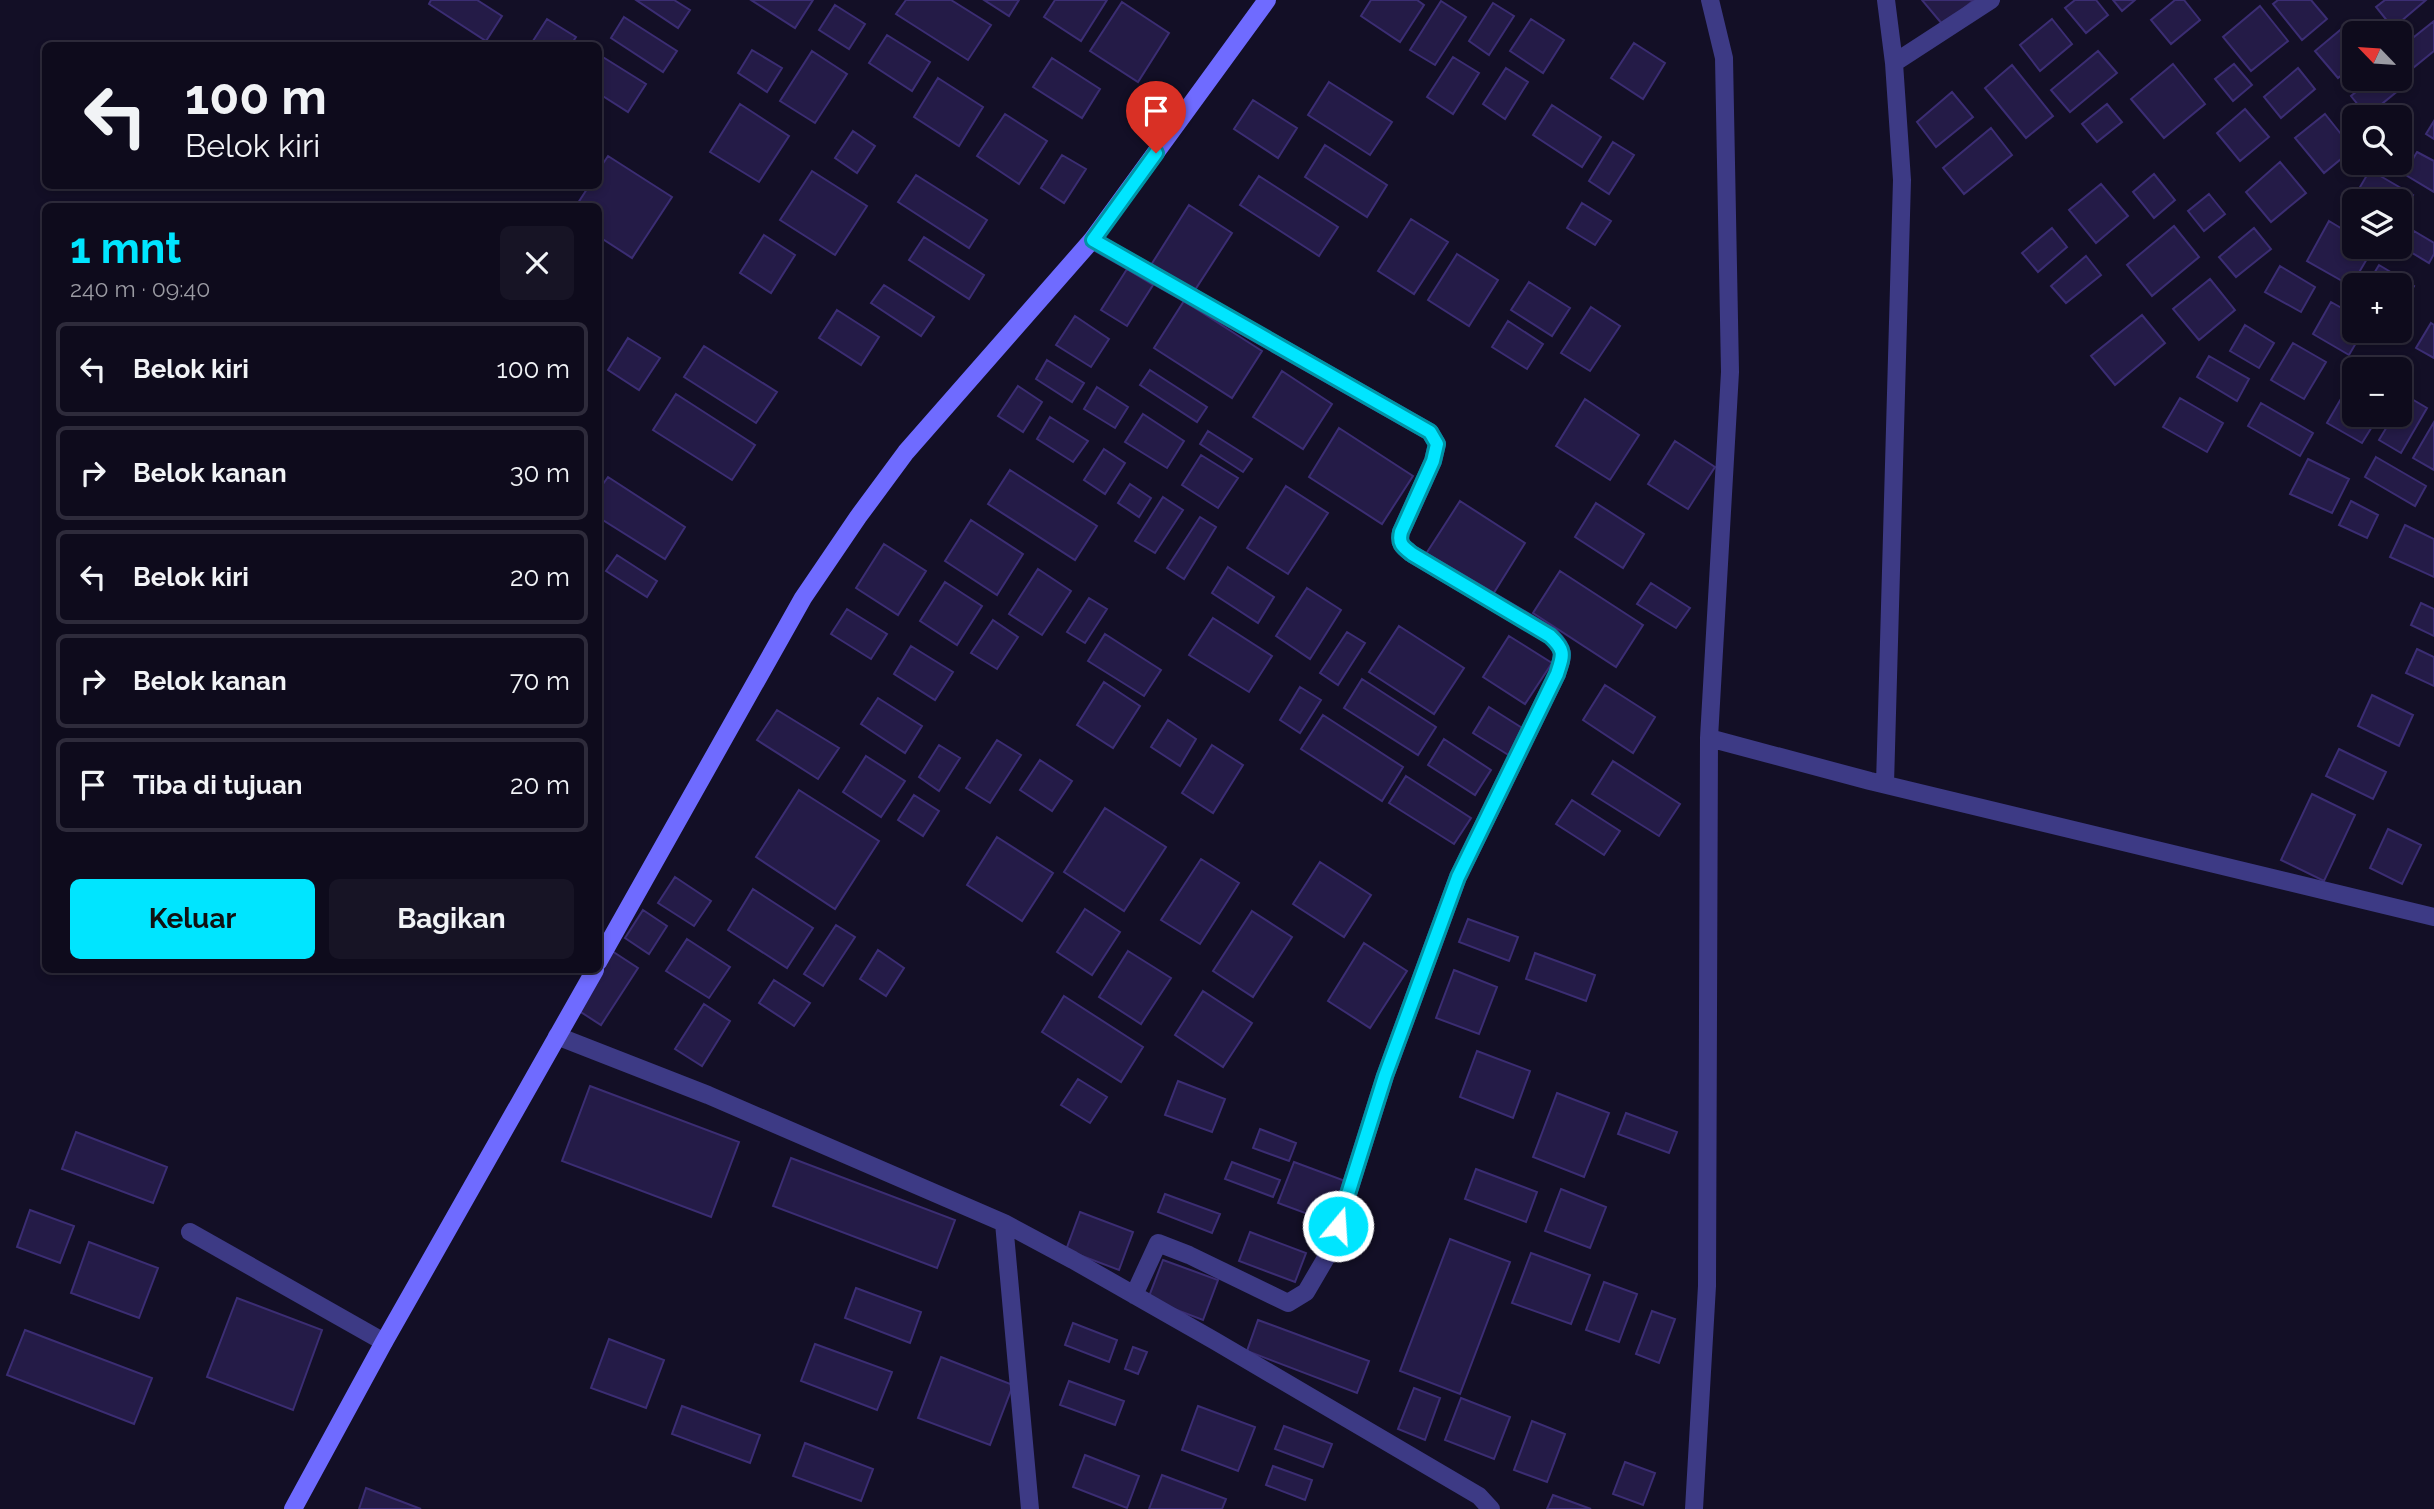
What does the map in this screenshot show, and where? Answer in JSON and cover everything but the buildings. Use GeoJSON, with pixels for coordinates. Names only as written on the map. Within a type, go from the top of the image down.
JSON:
{"type":"FeatureCollection","features":[{"type":"Feature","properties":{"kind":"main road"},"geometry":{"type":"LineString","coordinates":[[602,955],[803,598],[858,517],[906,452],[1093,240],[1267,0]]}},
{"type":"Feature","properties":{"kind":"main road"},"geometry":{"type":"LineString","coordinates":[[293,1509],[592,973]]}},
{"type":"Feature","properties":{"kind":"street"},"geometry":{"type":"LineString","coordinates":[[1695,1509],[1707,1286],[1709,738],[1730,372],[1724,58],[1710,0]]}},
{"type":"Feature","properties":{"kind":"street"},"geometry":{"type":"LineString","coordinates":[[1878,783],[1902,180],[1894,63],[1886,0]]}},
{"type":"Feature","properties":{"kind":"street"},"geometry":{"type":"LineString","coordinates":[[1894,63],[1991,0]]}},
{"type":"Feature","properties":{"kind":"street"},"geometry":{"type":"LineString","coordinates":[[1093,240],[1430,432],[1437,444],[1433,461],[1401,532],[1401,546],[1550,636],[1560,646],[1563,654],[1557,674],[1458,877],[1385,1076],[1329,1251],[1306,1292],[1288,1303],[1158,1243],[1134,1294]]}},
{"type":"Feature","properties":{"kind":"street"},"geometry":{"type":"LineString","coordinates":[[1709,738],[1878,783],[2434,917]]}},
{"type":"Feature","properties":{"kind":"street"},"geometry":{"type":"LineString","coordinates":[[557,1036],[708,1095],[1004,1223],[1134,1294],[1479,1496],[1491,1509]]}},
{"type":"Feature","properties":{"kind":"street"},"geometry":{"type":"LineString","coordinates":[[1004,1223],[1030,1509]]}},
{"type":"Feature","properties":{"kind":"street"},"geometry":{"type":"LineString","coordinates":[[190,1232],[384,1342]]}},
{"type":"Feature","properties":{"kind":"route"},"geometry":{"type":"LineString","coordinates":[[1156,153],[1093,240],[1430,432],[1437,444],[1433,461],[1401,532],[1401,546],[1550,636],[1560,646],[1563,654],[1557,674],[1458,877],[1385,1076],[1338,1226]]}}]}
